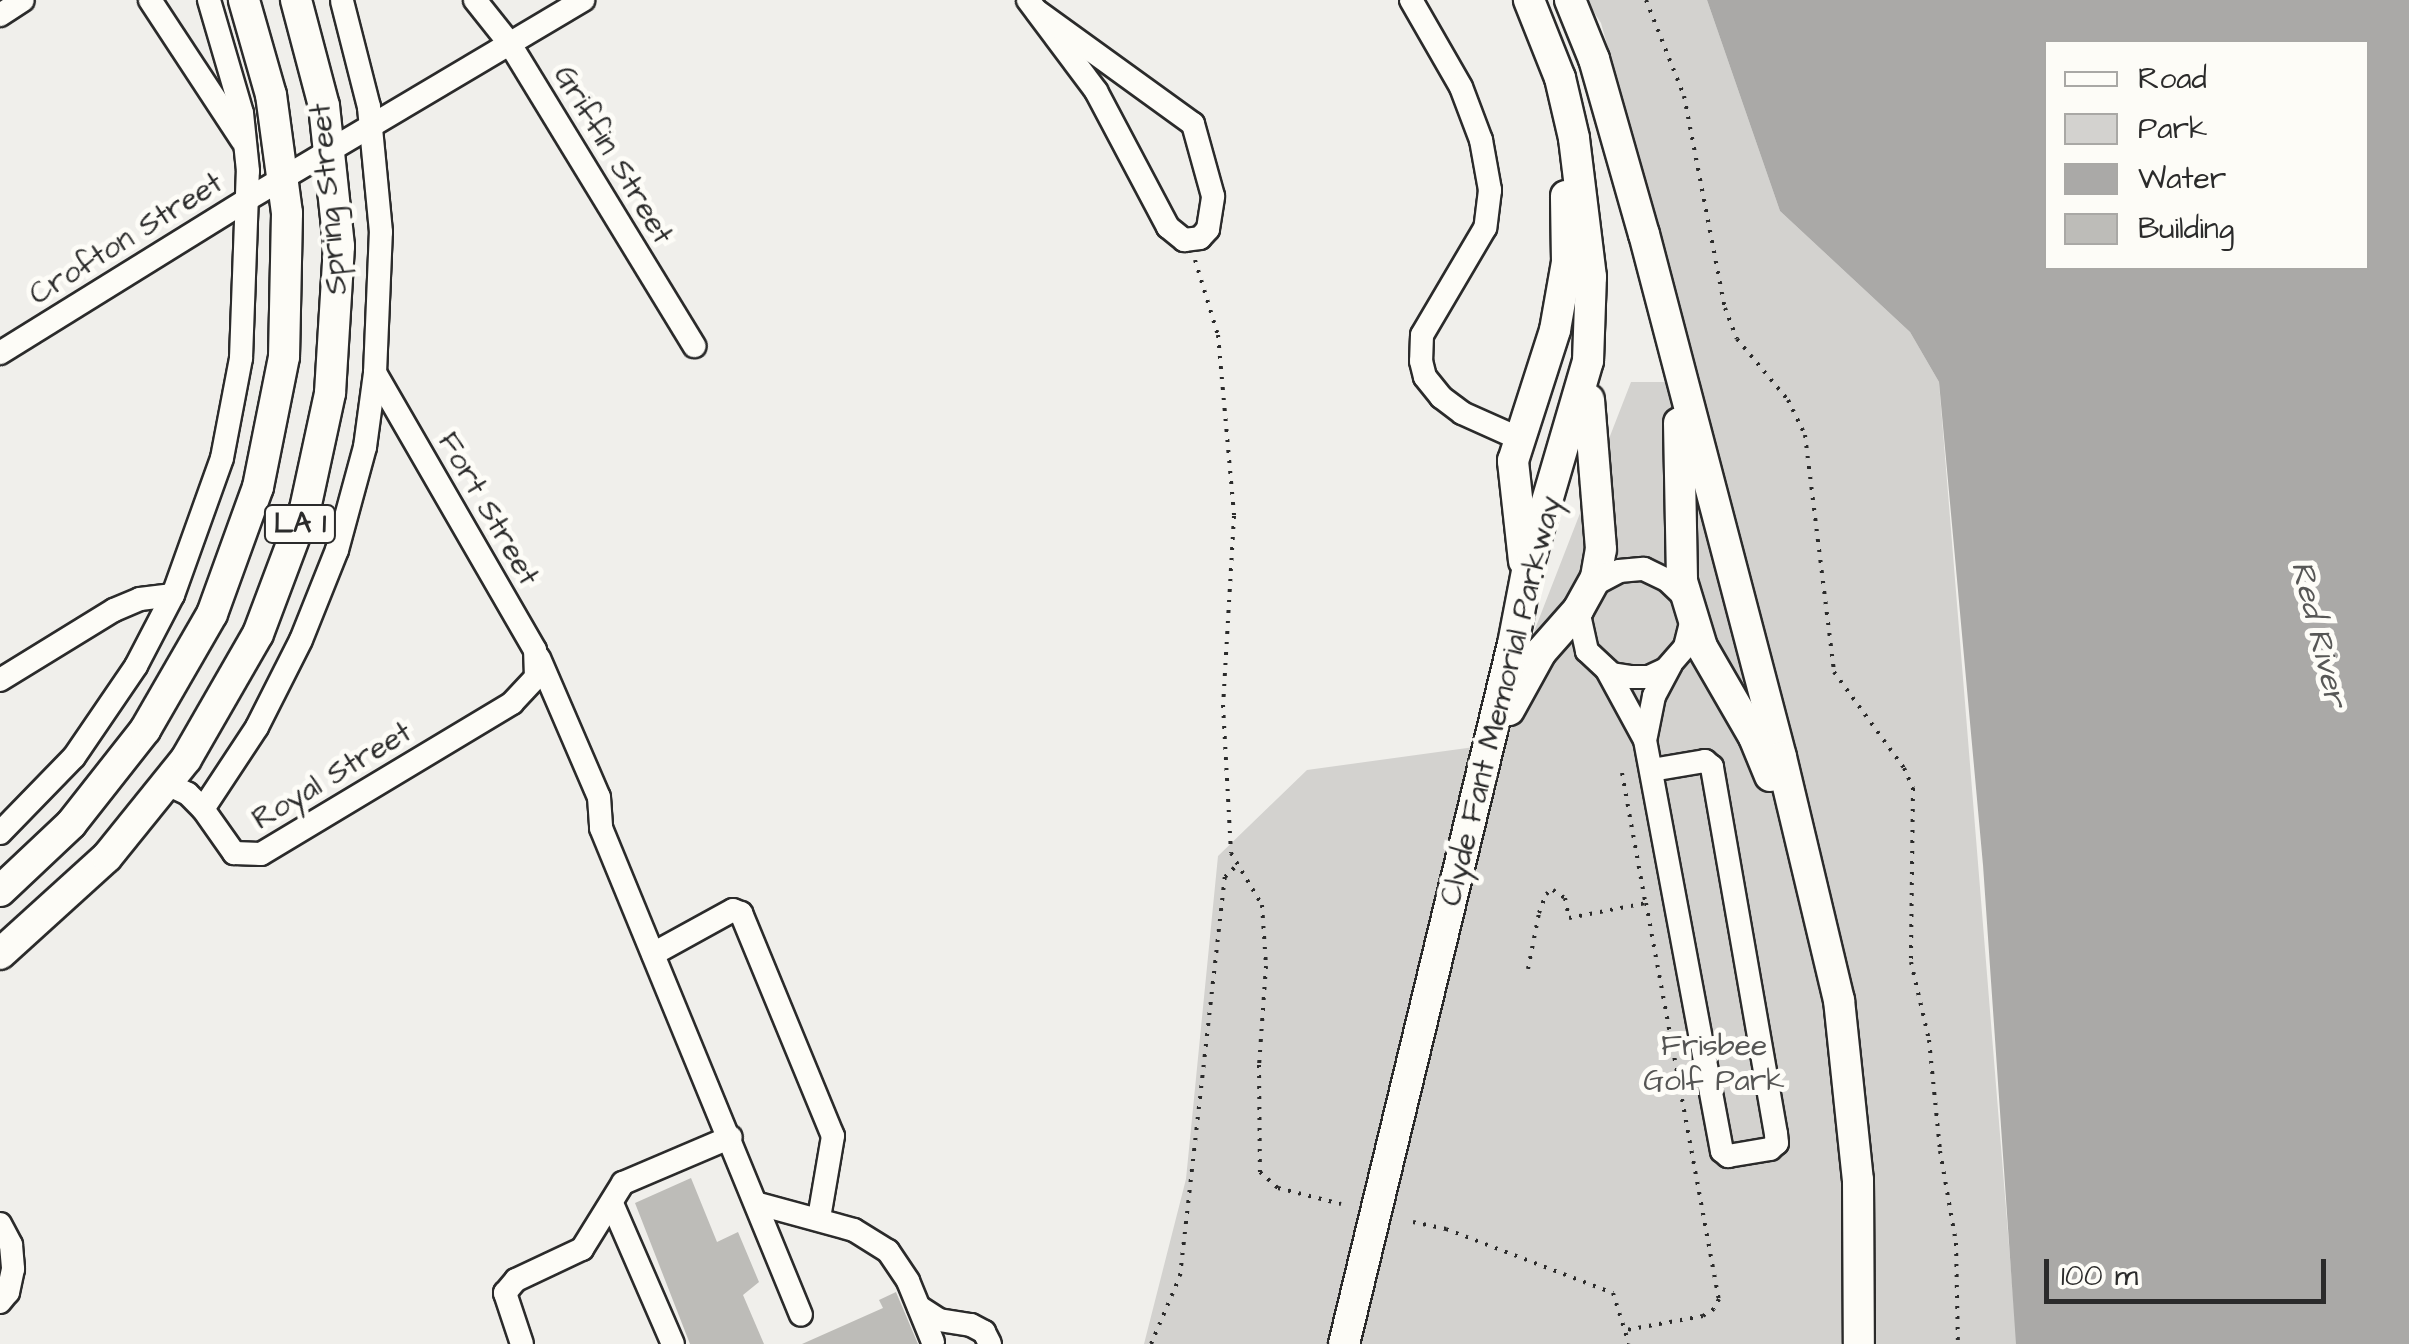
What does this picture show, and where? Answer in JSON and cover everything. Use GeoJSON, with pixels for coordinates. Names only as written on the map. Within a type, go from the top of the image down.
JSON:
{"type":"FeatureCollection","features":[{"type":"Feature","properties":{"kind":"main road","name":"Spring Street"},"geometry":{"type":"LineString","coordinates":[[0,891],[71,824],[145,730],[212,614],[238,551],[270,439],[284,357],[289,291],[285,178],[272,95],[244,0]]}},
{"type":"Feature","properties":{"kind":"main road","name":"Spring Street"},"geometry":{"type":"LineString","coordinates":[[0,954],[97,867],[168,784],[219,707],[258,634],[282,577],[317,463],[339,296],[330,151],[312,54],[296,0]]}},
{"type":"Feature","properties":{"kind":"main road","name":"Clyde Fant Memorial Parkway"},"geometry":{"type":"LineString","coordinates":[[1344,1344],[1523,590],[1588,361],[1591,277],[1587,226],[1568,108],[1529,0]]}},
{"type":"Feature","properties":{"kind":"main road"},"geometry":{"type":"LineString","coordinates":[[1570,0],[1600,77],[1652,264],[1817,906],[1844,1034],[1858,1180],[1859,1344]]}},
{"type":"Feature","properties":{"kind":"main road"},"geometry":{"type":"LineString","coordinates":[[1523,590],[1524,558],[1513,460],[1556,330],[1567,262],[1565,142],[1553,59]]}},
{"type":"Feature","properties":{"kind":"main road"},"geometry":{"type":"LineString","coordinates":[[1652,264],[1682,444],[1679,548],[1689,608],[1702,648],[1754,737],[1817,906]]}},
{"type":"Feature","properties":{"kind":"main road"},"geometry":{"type":"LineString","coordinates":[[1489,744],[1541,652],[1586,598],[1601,549],[1590,456],[1588,361]]}},
{"type":"Feature","properties":{"kind":"street"},"geometry":{"type":"LineString","coordinates":[[0,15],[23,0]]}},
{"type":"Feature","properties":{"kind":"street"},"geometry":{"type":"LineString","coordinates":[[150,0],[247,147]]}},
{"type":"Feature","properties":{"kind":"street"},"geometry":{"type":"LineString","coordinates":[[0,833],[47,787],[96,727],[136,666],[173,594],[212,494],[234,406],[245,309],[247,147],[242,113],[208,0]]}},
{"type":"Feature","properties":{"kind":"street","name":"Griffin Street"},"geometry":{"type":"LineString","coordinates":[[475,0],[510,44],[694,346]]}},
{"type":"Feature","properties":{"kind":"street"},"geometry":{"type":"LineString","coordinates":[[330,151],[584,0]]}},
{"type":"Feature","properties":{"kind":"street"},"geometry":{"type":"LineString","coordinates":[[1411,0],[1460,86],[1481,140],[1490,190],[1485,228],[1422,336],[1420,361],[1425,378],[1441,397],[1462,412],[1518,438]]}},
{"type":"Feature","properties":{"kind":"street"},"geometry":{"type":"LineString","coordinates":[[203,809],[257,727],[316,605],[348,513],[365,447],[376,373],[381,232],[371,126],[342,1]]}},
{"type":"Feature","properties":{"kind":"street"},"geometry":{"type":"LineString","coordinates":[[1033,5],[1193,124],[1213,196],[1208,229],[1200,238],[1184,240],[1168,227],[1096,91],[1033,5]]}},
{"type":"Feature","properties":{"kind":"street","name":"Crofton Street"},"geometry":{"type":"LineString","coordinates":[[0,353],[330,151]]}},
{"type":"Feature","properties":{"kind":"street","name":"Fort Street"},"geometry":{"type":"LineString","coordinates":[[376,373],[536,650],[598,797],[601,828],[759,1204],[801,1315]]}},
{"type":"Feature","properties":{"kind":"street"},"geometry":{"type":"LineString","coordinates":[[1645,740],[1654,696],[1685,646],[1689,608],[1666,580],[1644,569],[1619,571],[1586,598],[1586,651],[1607,670],[1645,740],[1720,1146],[1728,1156],[1773,1148],[1776,1134],[1712,767],[1705,761],[1652,770]]}},
{"type":"Feature","properties":{"kind":"street"},"geometry":{"type":"LineString","coordinates":[[0,680],[114,610],[140,599],[173,594]]}},
{"type":"Feature","properties":{"kind":"street","name":"Royal Street"},"geometry":{"type":"LineString","coordinates":[[168,784],[188,794],[203,809],[234,853],[261,854],[512,703],[536,678],[536,650]]}},
{"type":"Feature","properties":{"kind":"street"},"geometry":{"type":"LineString","coordinates":[[1607,670],[1649,676],[1671,663]]}},
{"type":"Feature","properties":{"kind":"street"},"geometry":{"type":"LineString","coordinates":[[654,954],[733,910],[741,913],[832,1136],[819,1218]]}},
{"type":"Feature","properties":{"kind":"street"},"geometry":{"type":"LineString","coordinates":[[522,1344],[505,1293],[516,1280],[582,1249],[613,1206],[623,1183],[731,1136]]}},
{"type":"Feature","properties":{"kind":"street"},"geometry":{"type":"LineString","coordinates":[[759,1204],[854,1230],[888,1251],[908,1281],[933,1342]]}},
{"type":"Feature","properties":{"kind":"street"},"geometry":{"type":"LineString","coordinates":[[613,1206],[673,1344]]}},
{"type":"Feature","properties":{"kind":"street"},"geometry":{"type":"LineString","coordinates":[[0,1224],[11,1245],[13,1269],[8,1292],[0,1302]]}},
{"type":"Feature","properties":{"kind":"street"},"geometry":{"type":"LineString","coordinates":[[919,1307],[939,1320],[971,1325],[984,1332],[990,1344]]}},
{"type":"Feature","properties":{"kind":"path"},"geometry":{"type":"LineString","coordinates":[[1646,0],[1684,96],[1725,308],[1737,339],[1788,400],[1804,435],[1834,672],[1904,768],[1913,788],[1911,962],[1929,1040],[1940,1151],[1956,1243],[1958,1344]]}},
{"type":"Feature","properties":{"kind":"path"},"geometry":{"type":"LineString","coordinates":[[1184,240],[1198,268],[1218,334],[1232,498],[1223,704],[1231,853],[1262,904],[1266,966],[1259,1066],[1260,1172],[1278,1188],[1342,1204]]}},
{"type":"Feature","properties":{"kind":"path"},"geometry":{"type":"LineString","coordinates":[[1622,773],[1719,1299],[1714,1310],[1703,1316],[1626,1330]]}},
{"type":"Feature","properties":{"kind":"path"},"geometry":{"type":"LineString","coordinates":[[1152,1344],[1180,1276],[1194,1186],[1225,877],[1238,864]]}},
{"type":"Feature","properties":{"kind":"path"},"geometry":{"type":"LineString","coordinates":[[1528,969],[1538,913],[1546,894],[1553,890],[1565,898],[1569,918],[1646,903]]}},
{"type":"Feature","properties":{"kind":"path"},"geometry":{"type":"LineString","coordinates":[[1413,1222],[1464,1235],[1613,1293],[1629,1344]]}},
{"type":"Feature","properties":{"kind":"green space","name":"Frisbee Golf Park"},"geometry":{"type":"Polygon","coordinates":[[[1586,0],[1707,0],[1780,211],[1910,332],[1939,382],[2017,1344],[1353,1344],[1530,642],[1631,382],[1701,382],[1601,23],[1586,0]]]}},
{"type":"Feature","properties":{"kind":"green space"},"geometry":{"type":"Polygon","coordinates":[[[1489,745],[1331,1344],[1144,1344],[1186,1179],[1218,856],[1307,770],[1489,745]]]}},
{"type":"Feature","properties":{"kind":"water","name":"Red River"},"geometry":{"type":"Polygon","coordinates":[[[1707,0],[2409,0],[2409,1344],[2016,1344],[1983,865],[1939,382],[1910,332],[1780,211],[1707,0]]]}},
{"type":"Feature","properties":{"kind":"building"},"geometry":{"type":"Polygon","coordinates":[[[691,1178],[717,1242],[738,1232],[759,1282],[743,1295],[764,1344],[690,1344],[635,1203],[691,1178]]]}},
{"type":"Feature","properties":{"kind":"building"},"geometry":{"type":"Polygon","coordinates":[[[896,1292],[918,1344],[802,1344],[883,1308],[879,1300],[896,1292]]]}}]}
